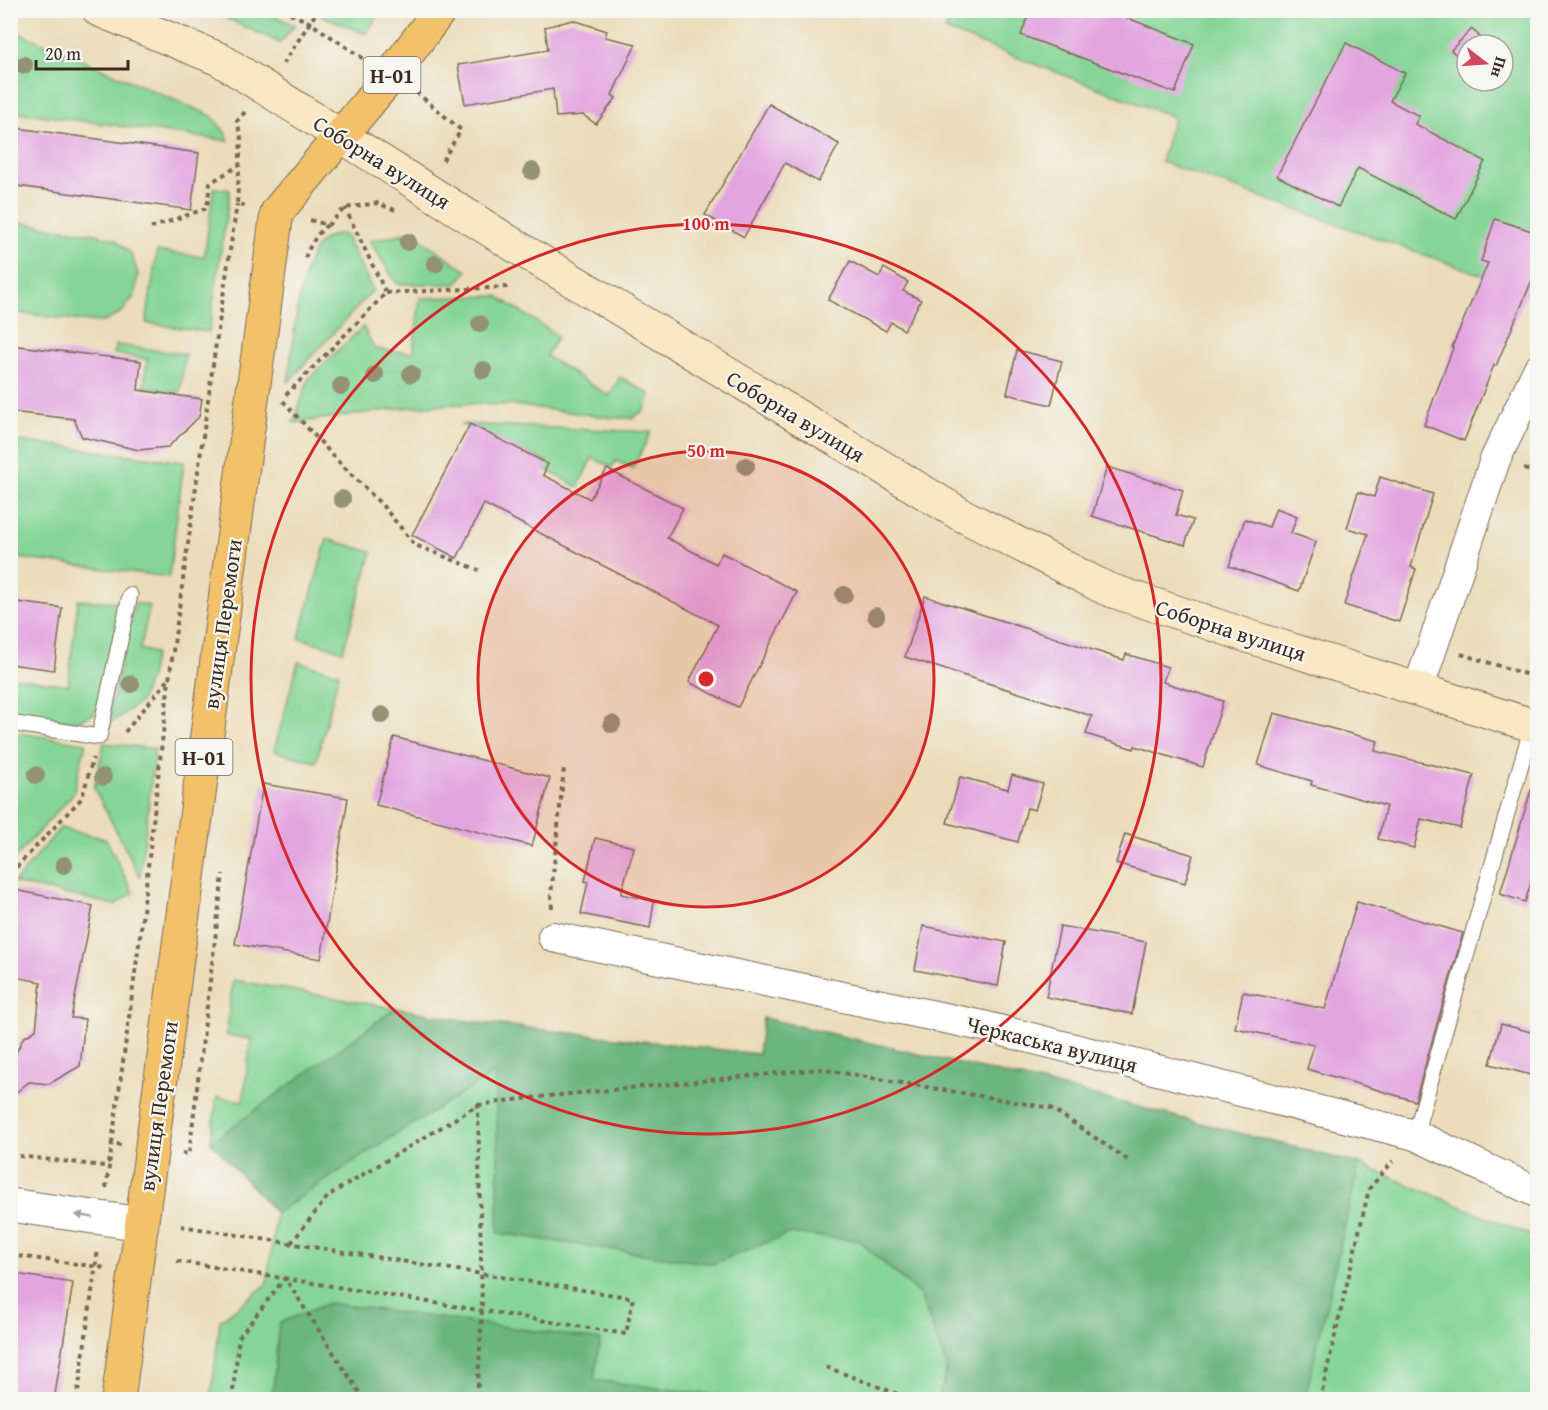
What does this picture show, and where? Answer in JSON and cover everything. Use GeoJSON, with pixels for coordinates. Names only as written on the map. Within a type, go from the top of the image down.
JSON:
{"type":"FeatureCollection","features":[{"type":"Feature","properties":{"kind":"main road","name":"Соборна вулиця"},"geometry":{"type":"LineString","coordinates":[[99,10],[219,59],[527,253],[960,514],[1107,589],[1535,727]]}},
{"type":"Feature","properties":{"kind":"main road","name":"вулиця Перемоги"},"geometry":{"type":"LineString","coordinates":[[118,1400],[277,212],[390,77],[440,10]]}},
{"type":"Feature","properties":{"kind":"street"},"geometry":{"type":"LineString","coordinates":[[1418,690],[1495,460],[1538,370]]}},
{"type":"Feature","properties":{"kind":"street","name":"Черкаська вулиця"},"geometry":{"type":"LineString","coordinates":[[553,937],[983,1026],[1415,1135],[1538,1192]]}},
{"type":"Feature","properties":{"kind":"street"},"geometry":{"type":"LineString","coordinates":[[10,1205],[142,1224]]}},
{"type":"Feature","properties":{"kind":"lane"},"geometry":{"type":"LineString","coordinates":[[10,723],[99,737],[130,595]]}},
{"type":"Feature","properties":{"kind":"lane"},"geometry":{"type":"LineString","coordinates":[[1415,1135],[1535,727]]}},
{"type":"Feature","properties":{"kind":"path"},"geometry":{"type":"LineString","coordinates":[[282,10],[309,22],[390,77]]}},
{"type":"Feature","properties":{"kind":"path"},"geometry":{"type":"LineString","coordinates":[[309,22],[318,10]]}},
{"type":"Feature","properties":{"kind":"path"},"geometry":{"type":"LineString","coordinates":[[151,228],[207,208],[210,183],[239,166]]}},
{"type":"Feature","properties":{"kind":"path"},"geometry":{"type":"LineString","coordinates":[[386,293],[508,287]]}},
{"type":"Feature","properties":{"kind":"path"},"geometry":{"type":"LineString","coordinates":[[282,399],[337,460],[382,505],[415,546],[479,570]]}},
{"type":"Feature","properties":{"kind":"path"},"geometry":{"type":"LineString","coordinates":[[10,874],[82,798],[99,737],[121,736],[169,680]]}},
{"type":"Feature","properties":{"kind":"path"},"geometry":{"type":"LineString","coordinates":[[553,937],[551,895],[564,768]]}},
{"type":"Feature","properties":{"kind":"path"},"geometry":{"type":"LineString","coordinates":[[291,1244],[329,1195],[478,1105],[530,1098],[820,1069],[1052,1108],[1128,1160]]}},
{"type":"Feature","properties":{"kind":"path"},"geometry":{"type":"LineString","coordinates":[[477,1400],[482,1310],[478,1105]]}},
{"type":"Feature","properties":{"kind":"path"},"geometry":{"type":"LineString","coordinates":[[1320,1400],[1369,1189],[1415,1135]]}},
{"type":"Feature","properties":{"kind":"path"},"geometry":{"type":"LineString","coordinates":[[77,1400],[112,1143]]}},
{"type":"Feature","properties":{"kind":"path"},"geometry":{"type":"LineString","coordinates":[[10,1155],[97,1167],[104,1166],[110,1160]]}},
{"type":"Feature","properties":{"kind":"path"},"geometry":{"type":"LineString","coordinates":[[177,1261],[626,1334],[633,1298],[181,1226]]}},
{"type":"Feature","properties":{"kind":"path"},"geometry":{"type":"LineString","coordinates":[[10,1255],[95,1267]]}},
{"type":"Feature","properties":{"kind":"path"},"geometry":{"type":"LineString","coordinates":[[232,1400],[238,1337],[285,1278]]}},
{"type":"Feature","properties":{"kind":"path"},"geometry":{"type":"LineString","coordinates":[[285,1278],[364,1400]]}},
{"type":"Feature","properties":{"kind":"path"},"geometry":{"type":"LineString","coordinates":[[826,1367],[903,1396]]}},
{"type":"Feature","properties":{"kind":"green space"},"geometry":{"type":"Polygon","coordinates":[[[952,10],[1537,11],[1538,289],[1536,294],[1161,162],[1174,117],[945,30],[952,10]]]}},
{"type":"Feature","properties":{"kind":"green space"},"geometry":{"type":"Polygon","coordinates":[[[211,11],[263,11],[295,25],[280,43],[211,11]]]}},
{"type":"Feature","properties":{"kind":"green space"},"geometry":{"type":"Polygon","coordinates":[[[311,11],[381,11],[366,34],[311,11]]]}},
{"type":"Feature","properties":{"kind":"green space"},"geometry":{"type":"Polygon","coordinates":[[[12,30],[212,116],[229,141],[11,111],[10,35],[12,30]]]}},
{"type":"Feature","properties":{"kind":"green space"},"geometry":{"type":"Polygon","coordinates":[[[214,188],[230,190],[209,332],[146,323],[157,251],[204,257],[214,188]]]}},
{"type":"Feature","properties":{"kind":"green space"},"geometry":{"type":"Polygon","coordinates":[[[10,221],[95,234],[116,240],[131,254],[138,274],[135,295],[122,312],[104,322],[11,312],[10,221]]]}},
{"type":"Feature","properties":{"kind":"green space"},"geometry":{"type":"Polygon","coordinates":[[[410,232],[467,271],[456,284],[397,284],[370,241],[410,232]]]}},
{"type":"Feature","properties":{"kind":"green space"},"geometry":{"type":"Polygon","coordinates":[[[337,234],[345,235],[373,290],[288,382],[300,295],[309,262],[319,244],[337,234]]]}},
{"type":"Feature","properties":{"kind":"green space"},"geometry":{"type":"Polygon","coordinates":[[[497,296],[558,336],[546,356],[609,396],[620,377],[650,394],[644,410],[633,418],[614,418],[514,405],[455,404],[402,408],[293,423],[309,378],[363,327],[375,349],[413,353],[420,298],[497,296]]]}},
{"type":"Feature","properties":{"kind":"green space"},"geometry":{"type":"Polygon","coordinates":[[[116,345],[185,354],[180,392],[144,387],[147,359],[114,354],[116,345]]]}},
{"type":"Feature","properties":{"kind":"green space"},"geometry":{"type":"Polygon","coordinates":[[[460,424],[651,432],[633,468],[616,461],[612,467],[592,458],[578,487],[544,469],[547,462],[460,424]]]}},
{"type":"Feature","properties":{"kind":"green space"},"geometry":{"type":"Polygon","coordinates":[[[11,440],[184,462],[169,577],[11,557],[11,440]]]}},
{"type":"Feature","properties":{"kind":"green space"},"geometry":{"type":"Polygon","coordinates":[[[327,539],[372,552],[343,651],[299,638],[327,539]]]}},
{"type":"Feature","properties":{"kind":"green space"},"geometry":{"type":"Polygon","coordinates":[[[78,600],[121,602],[101,703],[94,714],[77,721],[11,715],[11,677],[68,685],[78,600]]]}},
{"type":"Feature","properties":{"kind":"green space"},"geometry":{"type":"Polygon","coordinates":[[[135,603],[150,606],[140,649],[155,653],[149,681],[140,702],[106,726],[135,603]]]}},
{"type":"Feature","properties":{"kind":"green space"},"geometry":{"type":"Polygon","coordinates":[[[298,662],[339,673],[316,762],[274,751],[298,662]]]}},
{"type":"Feature","properties":{"kind":"green space"},"geometry":{"type":"Polygon","coordinates":[[[11,732],[86,743],[73,794],[12,861],[10,860],[11,732]]]}},
{"type":"Feature","properties":{"kind":"green space"},"geometry":{"type":"Polygon","coordinates":[[[104,743],[155,749],[140,877],[94,788],[104,743]]]}},
{"type":"Feature","properties":{"kind":"green space"},"geometry":{"type":"Polygon","coordinates":[[[60,828],[106,839],[133,893],[115,905],[14,883],[60,828]]]}},
{"type":"Feature","properties":{"kind":"green space"},"geometry":{"type":"Polygon","coordinates":[[[233,980],[473,1022],[758,1054],[763,1018],[1084,1093],[1359,1164],[1537,1238],[1537,1399],[211,1400],[220,1321],[267,1284],[276,1213],[211,1142],[217,1097],[243,1101],[251,1039],[226,1035],[233,980]]]}},
{"type":"Feature","properties":{"kind":"green space"},"geometry":{"type":"Polygon","coordinates":[[[396,1008],[473,1022],[758,1054],[763,1018],[1084,1093],[1359,1164],[1305,1399],[939,1399],[947,1367],[920,1295],[859,1241],[791,1233],[713,1264],[498,1233],[495,1073],[374,1148],[276,1213],[211,1142],[396,1008]]]}},
{"type":"Feature","properties":{"kind":"green space"},"geometry":{"type":"Polygon","coordinates":[[[329,1303],[600,1340],[594,1380],[750,1399],[272,1399],[279,1323],[329,1303]]]}},
{"type":"Feature","properties":{"kind":"building"},"geometry":{"type":"Polygon","coordinates":[[[1030,10],[1107,10],[1194,44],[1175,93],[1021,35],[1030,10]]]}},
{"type":"Feature","properties":{"kind":"building"},"geometry":{"type":"Polygon","coordinates":[[[573,20],[607,31],[605,37],[636,44],[612,95],[616,98],[596,124],[583,115],[556,117],[553,89],[465,104],[458,65],[548,50],[545,27],[573,20]]]}},
{"type":"Feature","properties":{"kind":"building"},"geometry":{"type":"Polygon","coordinates":[[[1346,43],[1405,73],[1390,101],[1419,116],[1415,124],[1485,161],[1456,219],[1358,168],[1338,207],[1277,176],[1346,43]]]}},
{"type":"Feature","properties":{"kind":"building"},"geometry":{"type":"Polygon","coordinates":[[[769,104],[839,144],[818,182],[785,163],[744,237],[705,215],[769,104]]]}},
{"type":"Feature","properties":{"kind":"building"},"geometry":{"type":"Polygon","coordinates":[[[10,127],[199,153],[191,210],[10,185],[10,127]]]}},
{"type":"Feature","properties":{"kind":"building"},"geometry":{"type":"Polygon","coordinates":[[[1495,219],[1538,233],[1538,266],[1496,366],[1494,365],[1464,441],[1424,425],[1452,347],[1488,263],[1481,261],[1495,219]]]}},
{"type":"Feature","properties":{"kind":"building"},"geometry":{"type":"Polygon","coordinates":[[[850,261],[879,277],[884,268],[908,282],[903,291],[921,300],[904,330],[891,322],[886,331],[828,300],[850,261]]]}},
{"type":"Feature","properties":{"kind":"building"},"geometry":{"type":"Polygon","coordinates":[[[10,345],[141,361],[138,390],[202,399],[199,417],[168,447],[139,450],[82,437],[74,419],[10,412],[10,345]]]}},
{"type":"Feature","properties":{"kind":"building"},"geometry":{"type":"Polygon","coordinates":[[[1017,350],[1062,361],[1051,405],[1007,394],[1017,350]]]}},
{"type":"Feature","properties":{"kind":"building"},"geometry":{"type":"Polygon","coordinates":[[[470,424],[548,464],[543,475],[590,499],[607,469],[683,508],[667,538],[716,564],[722,553],[797,592],[738,707],[689,682],[718,625],[484,504],[457,558],[412,535],[470,424]]]}},
{"type":"Feature","properties":{"kind":"building"},"geometry":{"type":"Polygon","coordinates":[[[1107,467],[1183,490],[1176,515],[1193,520],[1185,545],[1092,516],[1107,467]]]}},
{"type":"Feature","properties":{"kind":"building"},"geometry":{"type":"Polygon","coordinates":[[[1380,477],[1433,494],[1411,567],[1416,569],[1399,622],[1344,605],[1368,534],[1347,528],[1358,492],[1374,497],[1380,477]]]}},
{"type":"Feature","properties":{"kind":"building"},"geometry":{"type":"Polygon","coordinates":[[[1276,508],[1297,516],[1291,533],[1316,542],[1299,591],[1229,566],[1245,519],[1269,527],[1276,508]]]}},
{"type":"Feature","properties":{"kind":"building"},"geometry":{"type":"Polygon","coordinates":[[[925,596],[1124,660],[1126,654],[1168,667],[1163,682],[1223,701],[1203,767],[1086,734],[1092,716],[905,657],[925,596]]]}},
{"type":"Feature","properties":{"kind":"building"},"geometry":{"type":"Polygon","coordinates":[[[10,601],[62,608],[54,670],[10,664],[10,601]]]}},
{"type":"Feature","properties":{"kind":"building"},"geometry":{"type":"Polygon","coordinates":[[[1274,713],[1378,741],[1375,751],[1474,775],[1460,828],[1421,819],[1414,848],[1378,839],[1386,806],[1311,785],[1312,781],[1258,765],[1274,713]]]}},
{"type":"Feature","properties":{"kind":"building"},"geometry":{"type":"Polygon","coordinates":[[[394,737],[550,778],[532,846],[376,805],[394,737]]]}},
{"type":"Feature","properties":{"kind":"building"},"geometry":{"type":"Polygon","coordinates":[[[1012,775],[1043,784],[1035,810],[1027,808],[1018,842],[947,823],[960,777],[1008,789],[1012,775]]]}},
{"type":"Feature","properties":{"kind":"building"},"geometry":{"type":"Polygon","coordinates":[[[263,784],[348,798],[321,959],[235,944],[263,784]]]}},
{"type":"Feature","properties":{"kind":"building"},"geometry":{"type":"Polygon","coordinates":[[[1531,790],[1538,791],[1538,860],[1525,902],[1500,894],[1531,790]]]}},
{"type":"Feature","properties":{"kind":"building"},"geometry":{"type":"Polygon","coordinates":[[[1125,834],[1193,855],[1185,883],[1116,863],[1125,834]]]}},
{"type":"Feature","properties":{"kind":"building"},"geometry":{"type":"Polygon","coordinates":[[[595,838],[634,847],[621,894],[654,901],[650,928],[581,914],[588,882],[585,881],[595,838]]]}},
{"type":"Feature","properties":{"kind":"building"},"geometry":{"type":"Polygon","coordinates":[[[10,889],[93,906],[71,1018],[85,1019],[80,1066],[49,1084],[29,1082],[10,1097],[10,1061],[14,1058],[23,1038],[36,1030],[41,982],[10,976],[10,889]]]}},
{"type":"Feature","properties":{"kind":"building"},"geometry":{"type":"Polygon","coordinates":[[[1357,902],[1463,933],[1415,1101],[1307,1069],[1314,1045],[1235,1028],[1243,992],[1325,1009],[1357,902]]]}},
{"type":"Feature","properties":{"kind":"building"},"geometry":{"type":"Polygon","coordinates":[[[923,926],[1006,942],[998,986],[915,970],[923,926]]]}},
{"type":"Feature","properties":{"kind":"building"},"geometry":{"type":"Polygon","coordinates":[[[1060,926],[1146,942],[1132,1014],[1046,997],[1060,926]]]}},
{"type":"Feature","properties":{"kind":"building"},"geometry":{"type":"Polygon","coordinates":[[[1501,1024],[1538,1034],[1538,1077],[1490,1064],[1501,1024]]]}},
{"type":"Feature","properties":{"kind":"building"},"geometry":{"type":"Polygon","coordinates":[[[10,1273],[73,1283],[54,1400],[10,1400],[10,1273]]]}}]}
